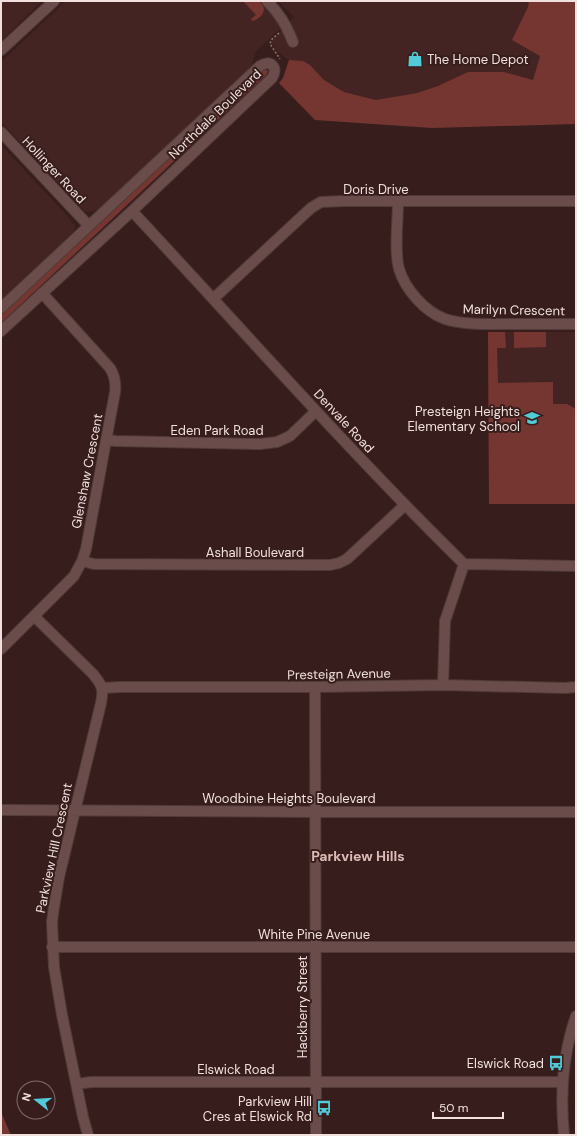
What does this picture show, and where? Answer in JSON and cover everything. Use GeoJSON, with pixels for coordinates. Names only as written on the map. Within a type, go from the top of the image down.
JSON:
{"type":"FeatureCollection","features":[{"type":"Feature","properties":{"kind":"street"},"geometry":{"type":"LineString","coordinates":[[1,50],[54,1]]}},
{"type":"Feature","properties":{"kind":"street"},"geometry":{"type":"LineString","coordinates":[[267,1],[275,9],[287,27],[293,42]]}},
{"type":"Feature","properties":{"kind":"street","name":"Northdale Boulevard"},"geometry":{"type":"LineString","coordinates":[[1,308],[260,66],[265,63],[272,65],[275,69],[272,78],[132,211],[1,331]]}},
{"type":"Feature","properties":{"kind":"street","name":"Hollinger Road"},"geometry":{"type":"LineString","coordinates":[[1,132],[89,226]]}},
{"type":"Feature","properties":{"kind":"street","name":"Doris Drive"},"geometry":{"type":"LineString","coordinates":[[213,299],[321,202],[576,201]]}},
{"type":"Feature","properties":{"kind":"street","name":"Marilyn Crescent"},"geometry":{"type":"LineString","coordinates":[[398,202],[397,252],[399,269],[406,285],[418,300],[434,314],[457,322],[576,324]]}},
{"type":"Feature","properties":{"kind":"street","name":"Denvale Road"},"geometry":{"type":"LineString","coordinates":[[132,211],[316,411],[405,505],[464,564]]}},
{"type":"Feature","properties":{"kind":"street","name":"Glenshaw Crescent"},"geometry":{"type":"LineString","coordinates":[[1,650],[74,576],[82,561],[86,549],[116,386],[114,376],[107,364],[42,293]]}},
{"type":"Feature","properties":{"kind":"street","name":"Eden Park Road"},"geometry":{"type":"LineString","coordinates":[[107,440],[260,444],[277,442],[290,436],[316,411]]}},
{"type":"Feature","properties":{"kind":"street","name":"Ashall Boulevard"},"geometry":{"type":"LineString","coordinates":[[82,561],[94,564],[330,565],[348,559],[405,505]]}},
{"type":"Feature","properties":{"kind":"street"},"geometry":{"type":"LineString","coordinates":[[443,685],[445,621],[464,564],[576,566]]}},
{"type":"Feature","properties":{"kind":"street"},"geometry":{"type":"LineString","coordinates":[[35,617],[93,674],[99,681],[102,688]]}},
{"type":"Feature","properties":{"kind":"street","name":"Presteign Avenue"},"geometry":{"type":"LineString","coordinates":[[102,688],[443,685],[576,687]]}},
{"type":"Feature","properties":{"kind":"street","name":"Hackberry Street"},"geometry":{"type":"LineString","coordinates":[[315,687],[316,1135]]}},
{"type":"Feature","properties":{"kind":"street","name":"Parkview Hill Crescent"},"geometry":{"type":"LineString","coordinates":[[88,1135],[62,1014],[54,967],[52,922],[56,893],[101,703],[102,688]]}},
{"type":"Feature","properties":{"kind":"street","name":"Woodbine Heights Boulevard"},"geometry":{"type":"LineString","coordinates":[[1,810],[576,812]]}},
{"type":"Feature","properties":{"kind":"street","name":"White Pine Avenue"},"geometry":{"type":"LineString","coordinates":[[52,947],[576,947]]}},
{"type":"Feature","properties":{"kind":"street"},"geometry":{"type":"LineString","coordinates":[[564,1135],[562,1121],[562,1082],[566,1052],[576,1016]]}},
{"type":"Feature","properties":{"kind":"street","name":"Elswick Road"},"geometry":{"type":"LineString","coordinates":[[77,1084],[90,1082],[562,1082]]}},
{"type":"Feature","properties":{"kind":"path"},"geometry":{"type":"LineString","coordinates":[[282,62],[270,42],[287,27]]}},
{"type":"Feature","properties":{"kind":"shaded area"},"geometry":{"type":"Polygon","coordinates":[[[1,1],[42,1],[1,41],[1,1]]]}},
{"type":"Feature","properties":{"kind":"shaded area"},"geometry":{"type":"Polygon","coordinates":[[[66,1],[259,1],[281,27],[256,51],[251,66],[98,210],[88,212],[84,211],[1,122],[1,62],[66,1]]]}},
{"type":"Feature","properties":{"kind":"shaded area"},"geometry":{"type":"Polygon","coordinates":[[[243,1],[259,1],[264,8],[264,12],[257,19],[252,21],[251,19],[256,15],[243,1]]]}},
{"type":"Feature","properties":{"kind":"shaded area"},"geometry":{"type":"Polygon","coordinates":[[[278,1],[529,1],[528,7],[540,56],[533,80],[504,72],[438,86],[417,93],[376,100],[344,92],[324,80],[310,65],[303,61],[289,60],[278,52],[271,43],[272,40],[294,17],[278,1]]]}},
{"type":"Feature","properties":{"kind":"shaded area"},"geometry":{"type":"Polygon","coordinates":[[[529,1],[576,1],[576,124],[432,128],[315,120],[279,83],[283,78],[289,60],[303,61],[310,65],[324,80],[344,92],[376,100],[417,93],[438,86],[468,72],[504,72],[533,80],[540,56],[512,40],[528,7],[529,1]]]}},
{"type":"Feature","properties":{"kind":"shaded area"},"geometry":{"type":"Polygon","coordinates":[[[264,69],[268,72],[266,75],[1,323],[1,315],[264,69]]]}},
{"type":"Feature","properties":{"kind":"shaded area"},"geometry":{"type":"Polygon","coordinates":[[[1,145],[71,220],[72,224],[75,223],[75,227],[74,231],[1,300],[1,145]]]}},
{"type":"Feature","properties":{"kind":"shaded area","name":"Presteign Heights Elementary School"},"geometry":{"type":"Polygon","coordinates":[[[488,332],[576,332],[576,504],[489,504],[488,332]]]}},
{"type":"Feature","properties":{"kind":"shaded area","name":"Presteign Heights Elementary School"},"geometry":{"type":"Polygon","coordinates":[[[488,332],[505,332],[506,348],[497,348],[498,383],[553,382],[553,404],[567,404],[576,409],[576,504],[489,504],[488,332]]]}},
{"type":"Feature","properties":{"kind":"shaded area"},"geometry":{"type":"Polygon","coordinates":[[[514,332],[546,332],[546,347],[514,348],[514,332]]]}},
{"type":"Feature","properties":{"kind":"shaded area"},"geometry":{"type":"Polygon","coordinates":[[[1,1112],[11,1135],[1,1135],[1,1112]]]}},
{"type":"Feature","properties":{"kind":"place","name":"The Home Depot"},"geometry":{"type":"Point","coordinates":[415,59]}},
{"type":"Feature","properties":{"kind":"place","name":"Presteign Heights Elementary School"},"geometry":{"type":"Point","coordinates":[532,418]}},
{"type":"Feature","properties":{"kind":"place","name":"Elswick Road"},"geometry":{"type":"Point","coordinates":[556,1063]}},
{"type":"Feature","properties":{"kind":"place","name":"Parkview Hill Cres at Elswick Rd"},"geometry":{"type":"Point","coordinates":[324,1108]}},
{"type":"Feature","properties":{"kind":"district","name":"Parkview Hills"},"geometry":{"type":"Point","coordinates":[358,856]}}]}
